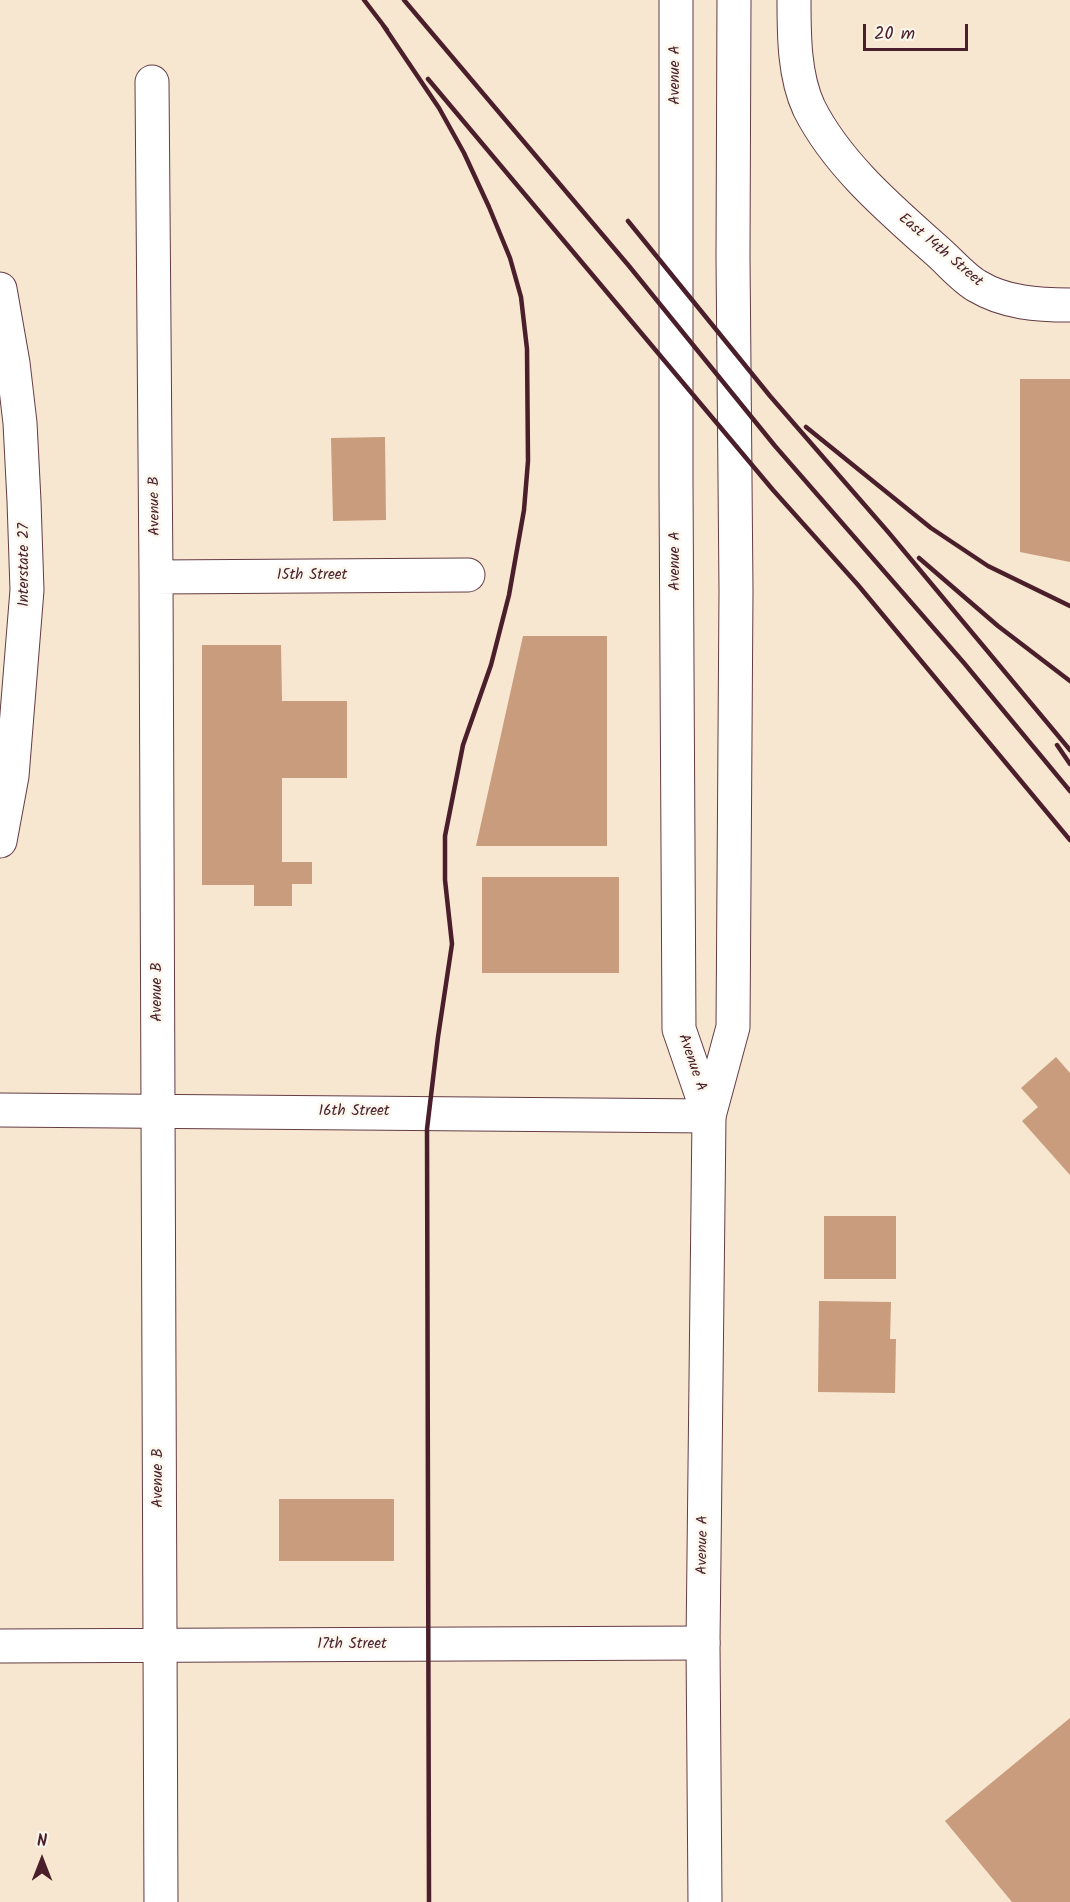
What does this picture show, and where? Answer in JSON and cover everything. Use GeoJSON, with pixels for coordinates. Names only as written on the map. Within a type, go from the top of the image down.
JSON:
{"type":"FeatureCollection","features":[{"type":"Feature","properties":{"kind":"street","name":"Avenue A"},"geometry":{"type":"LineString","coordinates":[[676,0],[679,1029],[709,1116]]}},
{"type":"Feature","properties":{"kind":"street","name":"Avenue A"},"geometry":{"type":"LineString","coordinates":[[705,1902],[704,1643],[709,1116],[733,1027],[736,591],[733,257],[734,0]]}},
{"type":"Feature","properties":{"kind":"street","name":"East 14th Street"},"geometry":{"type":"LineString","coordinates":[[794,0],[794,31],[799,75],[809,107],[832,145],[883,203],[977,286],[1016,302],[1070,305]]}},
{"type":"Feature","properties":{"kind":"street","name":"Avenue B"},"geometry":{"type":"LineString","coordinates":[[152,82],[161,1902]]}},
{"type":"Feature","properties":{"kind":"street","name":"Interstate 27"},"geometry":{"type":"LineString","coordinates":[[0,289],[13,363],[20,423],[27,590],[12,776],[0,842]]}},
{"type":"Feature","properties":{"kind":"street","name":"15th Street"},"geometry":{"type":"LineString","coordinates":[[156,576],[468,575]]}},
{"type":"Feature","properties":{"kind":"street","name":"16th Street"},"geometry":{"type":"LineString","coordinates":[[0,1110],[709,1116]]}},
{"type":"Feature","properties":{"kind":"street","name":"17th Street"},"geometry":{"type":"LineString","coordinates":[[0,1646],[704,1643]]}},
{"type":"Feature","properties":{"kind":"building"},"geometry":{"type":"Polygon","coordinates":[[[1020,379],[1070,379],[1070,562],[1020,552],[1020,379]]]}},
{"type":"Feature","properties":{"kind":"building"},"geometry":{"type":"Polygon","coordinates":[[[385,437],[386,520],[333,521],[331,438],[385,437]]]}},
{"type":"Feature","properties":{"kind":"building"},"geometry":{"type":"Polygon","coordinates":[[[523,636],[607,636],[607,846],[476,846],[523,636]]]}},
{"type":"Feature","properties":{"kind":"building"},"geometry":{"type":"Polygon","coordinates":[[[202,645],[281,645],[282,701],[347,701],[347,778],[282,778],[282,862],[312,862],[312,884],[292,884],[292,906],[254,906],[254,885],[202,885],[202,645]]]}},
{"type":"Feature","properties":{"kind":"building"},"geometry":{"type":"Polygon","coordinates":[[[482,877],[619,877],[619,973],[482,973],[482,877]]]}},
{"type":"Feature","properties":{"kind":"building"},"geometry":{"type":"Polygon","coordinates":[[[1056,1057],[1070,1073],[1070,1175],[1022,1121],[1038,1107],[1021,1088],[1056,1057]]]}},
{"type":"Feature","properties":{"kind":"building"},"geometry":{"type":"Polygon","coordinates":[[[824,1216],[896,1216],[896,1279],[824,1279],[824,1216]]]}},
{"type":"Feature","properties":{"kind":"building"},"geometry":{"type":"Polygon","coordinates":[[[819,1301],[891,1302],[890,1339],[896,1339],[895,1393],[818,1392],[819,1301]]]}},
{"type":"Feature","properties":{"kind":"building"},"geometry":{"type":"Polygon","coordinates":[[[279,1499],[394,1499],[394,1561],[279,1561],[279,1499]]]}},
{"type":"Feature","properties":{"kind":"building"},"geometry":{"type":"Polygon","coordinates":[[[1070,1718],[1070,1902],[1012,1902],[945,1821],[1070,1718]]]}},
{"type":"Feature","properties":{"kind":"railway"},"geometry":{"type":"LineString","coordinates":[[364,0],[387,30]]}},
{"type":"Feature","properties":{"kind":"railway"},"geometry":{"type":"LineString","coordinates":[[404,0],[629,266],[775,446],[964,663],[1070,791]]}},
{"type":"Feature","properties":{"kind":"railway"},"geometry":{"type":"LineString","coordinates":[[383,25],[439,108],[464,153],[489,207],[510,258],[521,297],[527,349],[528,461],[524,510],[509,595],[491,665],[463,745],[445,836],[445,880],[452,944],[427,1129],[429,1902]]}},
{"type":"Feature","properties":{"kind":"railway"},"geometry":{"type":"LineString","coordinates":[[428,79],[773,490],[858,585],[1070,840]]}},
{"type":"Feature","properties":{"kind":"railway"},"geometry":{"type":"LineString","coordinates":[[628,221],[770,396],[889,533],[1070,750]]}},
{"type":"Feature","properties":{"kind":"railway"},"geometry":{"type":"LineString","coordinates":[[806,427],[931,528],[988,566],[1070,606]]}},
{"type":"Feature","properties":{"kind":"railway"},"geometry":{"type":"LineString","coordinates":[[919,558],[998,626],[1070,681]]}},
{"type":"Feature","properties":{"kind":"railway"},"geometry":{"type":"LineString","coordinates":[[1057,745],[1070,764]]}}]}
